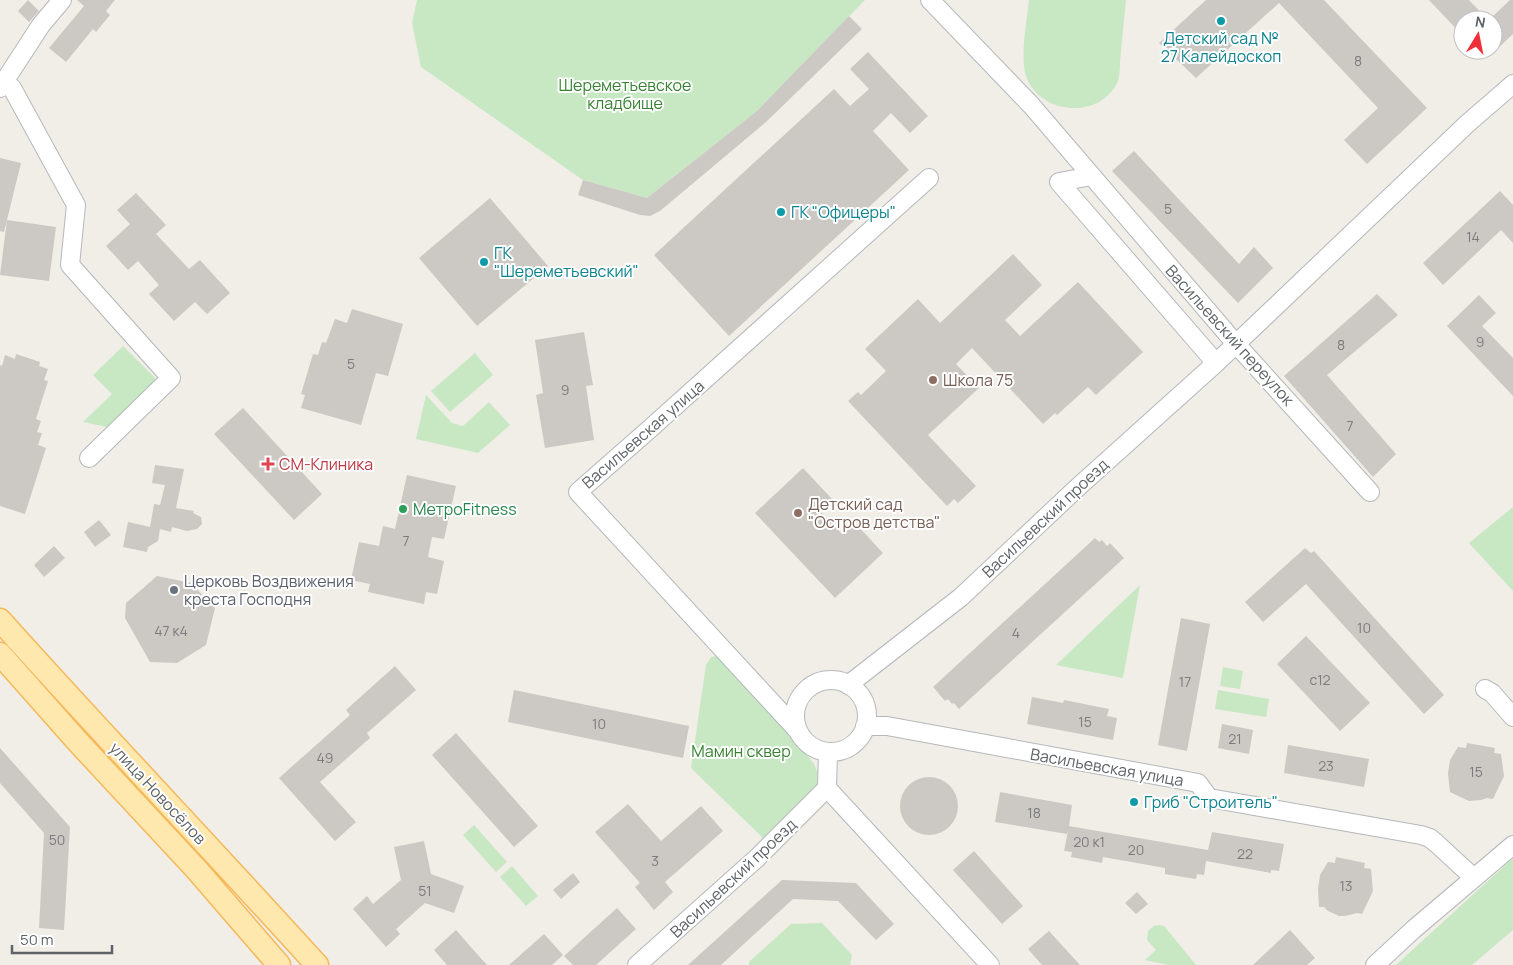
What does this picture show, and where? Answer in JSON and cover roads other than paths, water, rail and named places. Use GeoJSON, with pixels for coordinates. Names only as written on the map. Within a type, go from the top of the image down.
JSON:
{"type":"FeatureCollection","features":[{"type":"Feature","properties":{"kind":"main road","name":"улица Новосёлов"},"geometry":{"type":"LineString","coordinates":[[0,620],[94,725],[317,965]]}},
{"type":"Feature","properties":{"kind":"main road","name":"улица Новосёлов"},"geometry":{"type":"LineString","coordinates":[[0,654],[78,742],[197,870],[279,965]]}},
{"type":"Feature","properties":{"kind":"street"},"geometry":{"type":"LineString","coordinates":[[62,0],[41,25],[6,88],[76,204],[70,265],[171,378],[89,458]]}},
{"type":"Feature","properties":{"kind":"street","name":"Васильевский переулок"},"geometry":{"type":"LineString","coordinates":[[930,0],[1031,105],[1236,344],[1370,492]]}},
{"type":"Feature","properties":{"kind":"street","name":"Васильевский проезд"},"geometry":{"type":"LineString","coordinates":[[848,685],[961,597],[1076,488],[1216,363],[1468,123],[1513,84]]}},
{"type":"Feature","properties":{"kind":"street"},"geometry":{"type":"LineString","coordinates":[[1092,176],[1059,182],[1216,363]]}},
{"type":"Feature","properties":{"kind":"street","name":"Васильевская улица"},"geometry":{"type":"LineString","coordinates":[[799,732],[578,492],[929,178]]}},
{"type":"Feature","properties":{"kind":"street"},"geometry":{"type":"LineString","coordinates":[[836,681],[848,685],[857,692],[864,702],[867,714],[865,726],[860,737],[851,746],[840,751],[828,752],[816,749],[806,742],[795,722],[795,710],[799,700],[805,691],[814,684],[836,681]]}},
{"type":"Feature","properties":{"kind":"street"},"geometry":{"type":"LineString","coordinates":[[1485,689],[1492,693],[1513,717]]}},
{"type":"Feature","properties":{"kind":"street","name":"Васильевская улица"},"geometry":{"type":"LineString","coordinates":[[865,726],[887,726],[1198,783],[1209,798],[1421,835],[1436,842],[1474,878]]}},
{"type":"Feature","properties":{"kind":"street"},"geometry":{"type":"LineString","coordinates":[[828,752],[827,788],[990,965]]}},
{"type":"Feature","properties":{"kind":"street","name":"Васильевский проезд"},"geometry":{"type":"LineString","coordinates":[[637,965],[757,858],[827,788]]}},
{"type":"Feature","properties":{"kind":"street"},"geometry":{"type":"LineString","coordinates":[[1375,965],[1513,846]]}},
{"type":"Feature","properties":{"kind":"place","name":"Детский сад № 27 Калейдоскоп"},"geometry":{"type":"Point","coordinates":[1221,21]}},
{"type":"Feature","properties":{"kind":"place","name":"ГК \"Офицеры\""},"geometry":{"type":"Point","coordinates":[781,212]}},
{"type":"Feature","properties":{"kind":"place","name":"ГК \"Шереметьевский\""},"geometry":{"type":"Point","coordinates":[484,262]}},
{"type":"Feature","properties":{"kind":"place","name":"Школа 75"},"geometry":{"type":"Point","coordinates":[933,380]}},
{"type":"Feature","properties":{"kind":"place","name":"СМ-Клиника"},"geometry":{"type":"Point","coordinates":[268,464]}},
{"type":"Feature","properties":{"kind":"place","name":"МетроFitness"},"geometry":{"type":"Point","coordinates":[403,509]}},
{"type":"Feature","properties":{"kind":"place","name":"Детский сад \"Остров детства\""},"geometry":{"type":"Point","coordinates":[798,513]}},
{"type":"Feature","properties":{"kind":"place","name":"Церковь Воздвижения креста Господня"},"geometry":{"type":"Point","coordinates":[174,590]}},
{"type":"Feature","properties":{"kind":"place","name":"Гриб \"Строитель\""},"geometry":{"type":"Point","coordinates":[1134,802]}},
{"type":"Feature","properties":{"kind":"park label","name":"Шереметьевское кладбище"},"geometry":{"type":"Point","coordinates":[625,94]}},
{"type":"Feature","properties":{"kind":"park label","name":"Мамин сквер"},"geometry":{"type":"Point","coordinates":[741,751]}}]}
